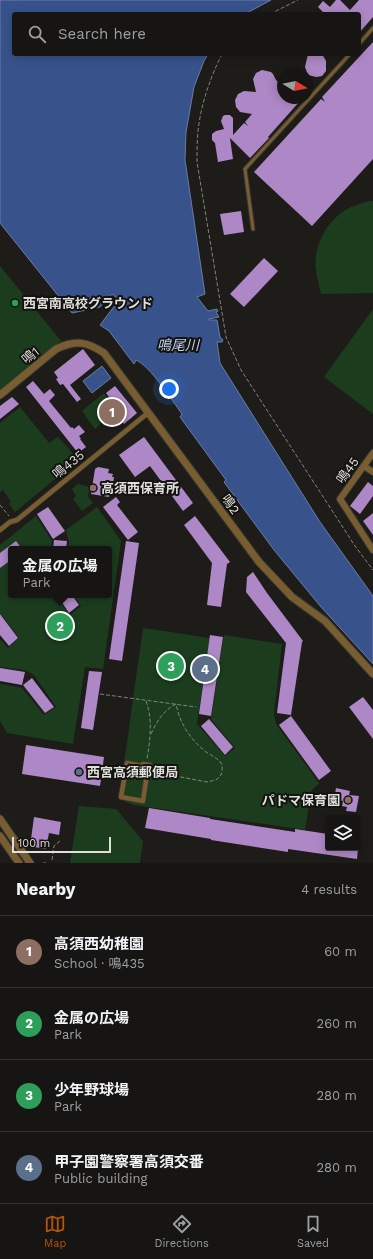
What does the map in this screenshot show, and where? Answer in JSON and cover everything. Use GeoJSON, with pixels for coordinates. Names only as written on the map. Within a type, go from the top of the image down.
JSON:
{"type":"FeatureCollection","features":[{"type":"Feature","properties":{"kind":"street","name":"鳴1"},"geometry":{"type":"LineString","coordinates":[[0,395],[56,349],[66,345],[79,343]]}},
{"type":"Feature","properties":{"kind":"street","name":"鳴2"},"geometry":{"type":"LineString","coordinates":[[79,343],[93,345],[104,352],[259,562],[292,597],[325,620],[373,674]]}},
{"type":"Feature","properties":{"kind":"street","name":"鳴435"},"geometry":{"type":"LineString","coordinates":[[0,530],[10,522],[17,520],[149,412]]}},
{"type":"Feature","properties":{"kind":"street","name":"鳴45"},"geometry":{"type":"LineString","coordinates":[[373,453],[340,500],[373,550]]}},
{"type":"Feature","properties":{"kind":"street"},"geometry":{"type":"LineString","coordinates":[[364,466],[373,472]]}},
{"type":"Feature","properties":{"kind":"street"},"geometry":{"type":"LineString","coordinates":[[127,763],[142,766],[143,764],[150,765],[149,770],[147,774],[143,801],[121,797],[127,763]]}},
{"type":"Feature","properties":{"kind":"street"},"geometry":{"type":"LineString","coordinates":[[0,819],[30,863]]}},
{"type":"Feature","properties":{"kind":"street"},"geometry":{"type":"LineString","coordinates":[[0,836],[19,863]]}},
{"type":"Feature","properties":{"kind":"lane"},"geometry":{"type":"LineString","coordinates":[[361,42],[373,28]]}},
{"type":"Feature","properties":{"kind":"lane"},"geometry":{"type":"LineString","coordinates":[[254,229],[245,169],[348,56]]}},
{"type":"Feature","properties":{"kind":"path"},"geometry":{"type":"LineString","coordinates":[[274,12],[298,0]]}},
{"type":"Feature","properties":{"kind":"path"},"geometry":{"type":"LineString","coordinates":[[221,56],[207,88],[201,112],[198,132],[197,162],[226,337],[241,370],[355,546],[373,570]]}},
{"type":"Feature","properties":{"kind":"path"},"geometry":{"type":"LineString","coordinates":[[0,506],[12,521]]}},
{"type":"Feature","properties":{"kind":"path"},"geometry":{"type":"LineString","coordinates":[[100,694],[196,707]]}},
{"type":"Feature","properties":{"kind":"path"},"geometry":{"type":"LineString","coordinates":[[146,700],[149,708],[151,734],[146,764]]}},
{"type":"Feature","properties":{"kind":"path"},"geometry":{"type":"LineString","coordinates":[[151,734],[163,713],[176,704]]}},
{"type":"Feature","properties":{"kind":"path"},"geometry":{"type":"LineString","coordinates":[[149,770],[207,782],[216,780],[221,776],[222,768],[220,762],[206,752],[188,735],[176,704]]}},
{"type":"Feature","properties":{"kind":"path"},"geometry":{"type":"LineString","coordinates":[[52,860],[54,846],[60,840]]}},
{"type":"Feature","properties":{"kind":"green space"},"geometry":{"type":"Polygon","coordinates":[[[373,201],[373,293],[321,294],[316,270],[316,254],[321,238],[330,224],[341,213],[351,207],[373,201]]]}},
{"type":"Feature","properties":{"kind":"green space","name":"西宮南高校グラウンド"},"geometry":{"type":"Polygon","coordinates":[[[0,266],[61,341],[0,390],[0,266]]]}},
{"type":"Feature","properties":{"kind":"green space"},"geometry":{"type":"Polygon","coordinates":[[[373,309],[373,414],[324,377],[373,309]]]}},
{"type":"Feature","properties":{"kind":"green space"},"geometry":{"type":"Polygon","coordinates":[[[104,393],[116,409],[95,429],[82,411],[104,393]]]}},
{"type":"Feature","properties":{"kind":"green space"},"geometry":{"type":"Polygon","coordinates":[[[20,407],[49,443],[58,437],[77,458],[76,462],[15,512],[9,504],[11,502],[3,490],[0,492],[0,423],[20,407]]]}},
{"type":"Feature","properties":{"kind":"green space"},"geometry":{"type":"Polygon","coordinates":[[[78,484],[90,487],[88,496],[93,503],[82,511],[73,499],[76,496],[72,489],[78,484]]]}},
{"type":"Feature","properties":{"kind":"green space"},"geometry":{"type":"Polygon","coordinates":[[[97,507],[121,541],[103,669],[85,667],[73,744],[7,733],[0,721],[0,684],[22,688],[44,715],[56,707],[34,675],[25,670],[0,667],[0,639],[8,648],[19,638],[0,613],[0,545],[36,516],[52,541],[51,546],[8,546],[8,598],[56,598],[70,615],[81,606],[76,598],[112,598],[112,546],[68,546],[66,530],[97,507]]]}},
{"type":"Feature","properties":{"kind":"green space"},"geometry":{"type":"Polygon","coordinates":[[[143,628],[210,638],[197,724],[225,756],[235,748],[211,719],[224,635],[282,644],[274,713],[276,724],[319,783],[311,791],[305,830],[134,805],[119,799],[143,628]]]}},
{"type":"Feature","properties":{"kind":"green space"},"geometry":{"type":"Polygon","coordinates":[[[79,806],[116,809],[143,841],[140,863],[70,863],[79,806]]]}},
{"type":"Feature","properties":{"kind":"water","name":"鳴尾川"},"geometry":{"type":"Polygon","coordinates":[[[0,0],[271,0],[249,12],[12,12],[12,56],[207,56],[194,87],[186,132],[185,160],[205,294],[197,297],[208,311],[217,309],[218,311],[216,312],[219,317],[209,320],[217,320],[220,337],[223,340],[222,342],[217,342],[220,363],[320,522],[373,596],[373,664],[321,607],[274,550],[224,482],[226,480],[180,417],[182,414],[148,369],[136,360],[134,364],[109,331],[100,325],[119,300],[112,294],[100,307],[72,313],[0,223],[0,0]]]}},
{"type":"Feature","properties":{"kind":"water"},"geometry":{"type":"Polygon","coordinates":[[[102,366],[111,378],[92,393],[83,381],[102,366]]]}},
{"type":"Feature","properties":{"kind":"building"},"geometry":{"type":"Polygon","coordinates":[[[336,0],[340,0],[350,10],[359,0],[373,0],[373,17],[361,31],[361,12],[323,12],[318,7],[323,1],[330,7],[336,0]]]}},
{"type":"Feature","properties":{"kind":"building"},"geometry":{"type":"Polygon","coordinates":[[[373,42],[373,159],[312,226],[254,172],[321,99],[325,102],[322,97],[373,42]]]}},
{"type":"Feature","properties":{"kind":"building"},"geometry":{"type":"Polygon","coordinates":[[[308,56],[323,56],[326,61],[326,71],[322,76],[313,76],[313,68],[305,68],[308,56]]]}},
{"type":"Feature","properties":{"kind":"building"},"geometry":{"type":"Polygon","coordinates":[[[262,70],[273,74],[277,81],[277,104],[297,104],[250,158],[230,138],[233,159],[218,162],[215,143],[212,140],[212,134],[216,131],[224,129],[221,121],[225,115],[230,115],[233,118],[233,135],[244,123],[248,126],[245,122],[252,114],[240,112],[236,107],[235,100],[238,94],[244,91],[256,92],[253,79],[256,73],[262,70]]]}},
{"type":"Feature","properties":{"kind":"building"},"geometry":{"type":"Polygon","coordinates":[[[241,211],[244,232],[224,235],[220,214],[241,211]]]}},
{"type":"Feature","properties":{"kind":"building"},"geometry":{"type":"Polygon","coordinates":[[[264,258],[278,271],[244,307],[230,294],[264,258]]]}},
{"type":"Feature","properties":{"kind":"building"},"geometry":{"type":"Polygon","coordinates":[[[83,349],[95,365],[70,385],[81,399],[77,402],[63,384],[60,385],[54,372],[83,349]]]}},
{"type":"Feature","properties":{"kind":"building"},"geometry":{"type":"Polygon","coordinates":[[[33,381],[44,394],[50,389],[55,395],[49,401],[71,428],[72,427],[74,429],[79,425],[85,432],[79,436],[86,447],[78,453],[26,387],[33,381]]]}},
{"type":"Feature","properties":{"kind":"building"},"geometry":{"type":"Polygon","coordinates":[[[115,386],[137,413],[124,424],[115,414],[119,410],[106,393],[115,386]]]}},
{"type":"Feature","properties":{"kind":"building"},"geometry":{"type":"Polygon","coordinates":[[[12,397],[19,404],[0,419],[0,406],[12,397]]]}},
{"type":"Feature","properties":{"kind":"building"},"geometry":{"type":"Polygon","coordinates":[[[144,437],[193,503],[183,511],[150,466],[135,477],[119,455],[144,437]]]}},
{"type":"Feature","properties":{"kind":"building"},"geometry":{"type":"Polygon","coordinates":[[[98,467],[109,469],[108,473],[113,474],[113,484],[111,484],[109,497],[91,494],[95,469],[98,467]]]}},
{"type":"Feature","properties":{"kind":"building"},"geometry":{"type":"Polygon","coordinates":[[[368,482],[373,486],[373,496],[360,514],[350,506],[368,482]]]}},
{"type":"Feature","properties":{"kind":"building"},"geometry":{"type":"Polygon","coordinates":[[[116,497],[120,502],[117,505],[138,532],[128,540],[103,507],[116,497]]]}},
{"type":"Feature","properties":{"kind":"building"},"geometry":{"type":"Polygon","coordinates":[[[48,507],[65,531],[53,539],[37,514],[48,507]]]}},
{"type":"Feature","properties":{"kind":"building"},"geometry":{"type":"Polygon","coordinates":[[[373,513],[373,535],[363,521],[373,513]]]}},
{"type":"Feature","properties":{"kind":"building"},"geometry":{"type":"Polygon","coordinates":[[[195,516],[230,562],[227,564],[221,607],[207,605],[212,563],[184,525],[195,516]]]}},
{"type":"Feature","properties":{"kind":"building"},"geometry":{"type":"Polygon","coordinates":[[[54,540],[67,541],[66,546],[53,546],[54,540]]]}},
{"type":"Feature","properties":{"kind":"building"},"geometry":{"type":"Polygon","coordinates":[[[16,541],[20,546],[9,546],[16,541]]]}},
{"type":"Feature","properties":{"kind":"building"},"geometry":{"type":"Polygon","coordinates":[[[126,541],[139,543],[122,661],[109,659],[126,541]]]}},
{"type":"Feature","properties":{"kind":"building"},"geometry":{"type":"Polygon","coordinates":[[[8,547],[8,562],[0,568],[0,553],[8,547]]]}},
{"type":"Feature","properties":{"kind":"building"},"geometry":{"type":"Polygon","coordinates":[[[253,572],[303,641],[291,715],[277,713],[286,643],[246,592],[247,577],[253,572]]]}},
{"type":"Feature","properties":{"kind":"building"},"geometry":{"type":"Polygon","coordinates":[[[59,598],[74,598],[79,605],[69,613],[59,598]]]}},
{"type":"Feature","properties":{"kind":"building"},"geometry":{"type":"Polygon","coordinates":[[[0,614],[18,638],[9,646],[0,635],[0,614]]]}},
{"type":"Feature","properties":{"kind":"building"},"geometry":{"type":"Polygon","coordinates":[[[210,635],[223,637],[211,716],[199,714],[210,635]]]}},
{"type":"Feature","properties":{"kind":"building"},"geometry":{"type":"Polygon","coordinates":[[[0,668],[25,672],[22,685],[0,681],[0,668]]]}},
{"type":"Feature","properties":{"kind":"building"},"geometry":{"type":"Polygon","coordinates":[[[89,671],[102,672],[93,730],[81,728],[89,671]]]}},
{"type":"Feature","properties":{"kind":"building"},"geometry":{"type":"Polygon","coordinates":[[[32,678],[54,707],[45,713],[23,685],[32,678]]]}},
{"type":"Feature","properties":{"kind":"building"},"geometry":{"type":"Polygon","coordinates":[[[363,697],[373,710],[373,739],[349,707],[363,697]]]}},
{"type":"Feature","properties":{"kind":"building"},"geometry":{"type":"Polygon","coordinates":[[[291,716],[331,771],[319,780],[279,725],[291,716]]]}},
{"type":"Feature","properties":{"kind":"building"},"geometry":{"type":"Polygon","coordinates":[[[209,719],[233,747],[225,755],[201,726],[209,719]]]}},
{"type":"Feature","properties":{"kind":"building"},"geometry":{"type":"Polygon","coordinates":[[[26,745],[104,757],[100,786],[22,774],[26,745]]]}},
{"type":"Feature","properties":{"kind":"building"},"geometry":{"type":"Polygon","coordinates":[[[336,788],[350,791],[349,795],[359,796],[356,812],[346,811],[347,807],[342,806],[343,801],[337,800],[338,794],[335,794],[336,788]]]}},
{"type":"Feature","properties":{"kind":"building"},"geometry":{"type":"Polygon","coordinates":[[[149,808],[295,832],[295,829],[325,834],[325,851],[358,851],[357,859],[288,849],[288,852],[145,828],[149,808]]]}},
{"type":"Feature","properties":{"kind":"building"},"geometry":{"type":"Polygon","coordinates":[[[34,817],[61,822],[59,835],[49,833],[46,849],[34,847],[35,840],[31,839],[34,817]]]}},
{"type":"Feature","properties":{"kind":"place","name":"西宮南高校グラウンド"},"geometry":{"type":"Point","coordinates":[15,303]}},
{"type":"Feature","properties":{"kind":"place","name":"高須西幼稚園"},"geometry":{"type":"Point","coordinates":[112,412]}},
{"type":"Feature","properties":{"kind":"place","name":"高須西保育所"},"geometry":{"type":"Point","coordinates":[93,488]}},
{"type":"Feature","properties":{"kind":"place","name":"金属の広場"},"geometry":{"type":"Point","coordinates":[60,626]}},
{"type":"Feature","properties":{"kind":"place","name":"少年野球場"},"geometry":{"type":"Point","coordinates":[171,666]}},
{"type":"Feature","properties":{"kind":"place","name":"甲子園警察署高須交番"},"geometry":{"type":"Point","coordinates":[205,669]}},
{"type":"Feature","properties":{"kind":"place","name":"西宮高須郵便局"},"geometry":{"type":"Point","coordinates":[79,772]}},
{"type":"Feature","properties":{"kind":"place","name":"パドマ保育園"},"geometry":{"type":"Point","coordinates":[348,800]}}]}
